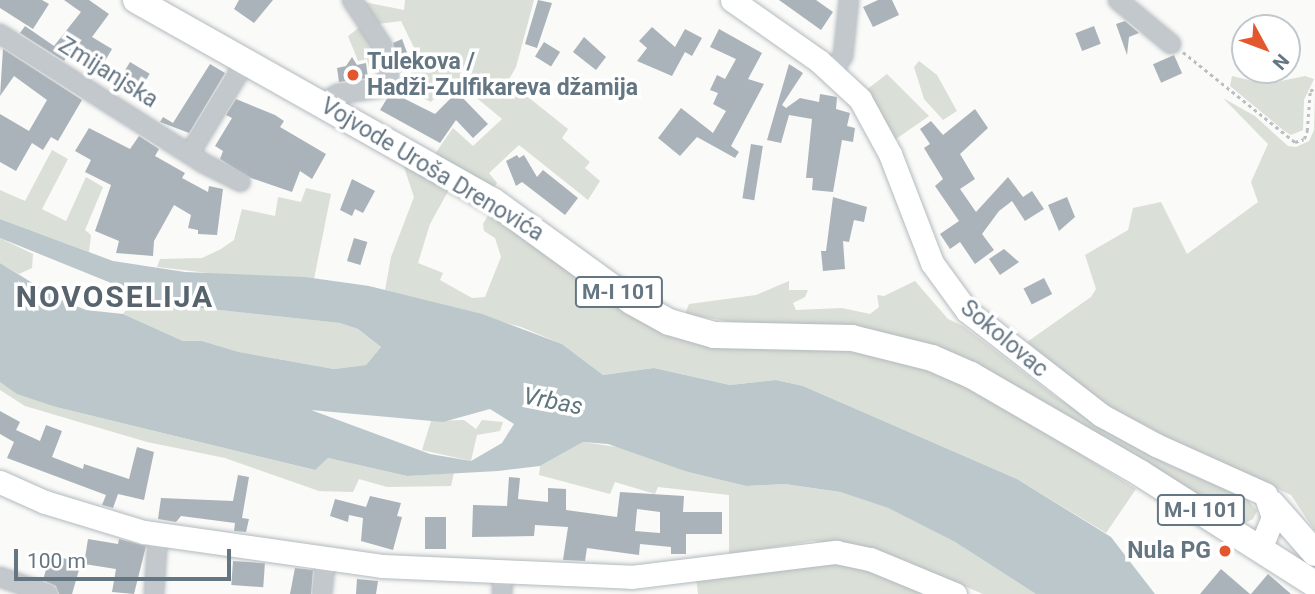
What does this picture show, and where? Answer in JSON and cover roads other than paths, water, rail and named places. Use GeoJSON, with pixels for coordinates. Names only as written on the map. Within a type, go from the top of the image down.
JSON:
{"type":"FeatureCollection","features":[{"type":"Feature","properties":{"kind":"main road","name":"Vojvode Uroša Drenovića"},"geometry":{"type":"LineString","coordinates":[[136,0],[500,206],[631,301],[669,322],[714,335],[865,340],[932,358],[1031,410],[1261,547]]}},
{"type":"Feature","properties":{"kind":"main road"},"geometry":{"type":"LineString","coordinates":[[1272,504],[1315,554]]}},
{"type":"Feature","properties":{"kind":"main road","name":"M-I 101"},"geometry":{"type":"LineString","coordinates":[[1261,547],[1315,584]]}},
{"type":"Feature","properties":{"kind":"street"},"geometry":{"type":"LineString","coordinates":[[321,103],[338,94],[380,88],[389,75],[382,45],[352,0]]}},
{"type":"Feature","properties":{"kind":"street","name":"Sokolovac"},"geometry":{"type":"LineString","coordinates":[[732,0],[832,72],[872,117],[932,263],[967,311],[1101,415],[1182,458],[1256,487],[1272,504]]}},
{"type":"Feature","properties":{"kind":"street"},"geometry":{"type":"LineString","coordinates":[[832,72],[843,57],[849,0]]}},
{"type":"Feature","properties":{"kind":"street"},"geometry":{"type":"LineString","coordinates":[[1118,0],[1171,44]]}},
{"type":"Feature","properties":{"kind":"street","name":"Zmijanjska"},"geometry":{"type":"LineString","coordinates":[[0,34],[241,182]]}},
{"type":"Feature","properties":{"kind":"street"},"geometry":{"type":"LineString","coordinates":[[190,153],[246,61]]}},
{"type":"Feature","properties":{"kind":"street"},"geometry":{"type":"LineString","coordinates":[[0,482],[71,511],[158,534],[503,584],[631,577],[827,551],[870,559],[955,594]]}},
{"type":"Feature","properties":{"kind":"street"},"geometry":{"type":"LineString","coordinates":[[1261,547],[1270,530],[1272,504]]}},
{"type":"Feature","properties":{"kind":"street"},"geometry":{"type":"LineString","coordinates":[[155,594],[158,534]]}},
{"type":"Feature","properties":{"kind":"street"},"geometry":{"type":"LineString","coordinates":[[323,594],[326,557]]}},
{"type":"Feature","properties":{"kind":"street"},"geometry":{"type":"LineString","coordinates":[[0,577],[48,594]]}},
{"type":"Feature","properties":{"kind":"water","name":"Vrbas"},"geometry":{"type":"Polygon","coordinates":[[[0,219],[113,261],[185,272],[305,277],[369,286],[482,314],[562,344],[603,375],[654,368],[730,385],[776,380],[803,386],[1017,479],[1111,537],[1155,594],[1036,594],[955,542],[888,508],[840,492],[785,484],[746,486],[688,472],[608,444],[583,442],[540,466],[498,471],[407,476],[328,458],[315,470],[56,407],[17,394],[0,382],[0,263],[57,298],[86,310],[123,314],[183,341],[202,341],[239,352],[334,369],[366,365],[381,347],[358,329],[340,323],[163,304],[0,238],[0,219]],[[490,409],[443,422],[311,410],[430,454],[471,461],[502,443],[514,424],[490,409]]]}},
{"type":"Feature","properties":{"kind":"place","name":"Tulekova / Hadži-Zulfikareva džamija"},"geometry":{"type":"Point","coordinates":[353,75]}},
{"type":"Feature","properties":{"kind":"place","name":"Nula PG"},"geometry":{"type":"Point","coordinates":[1225,551]}},
{"type":"Feature","properties":{"kind":"district","name":"NOVOSELIJA"},"geometry":{"type":"Point","coordinates":[115,297]}}]}
